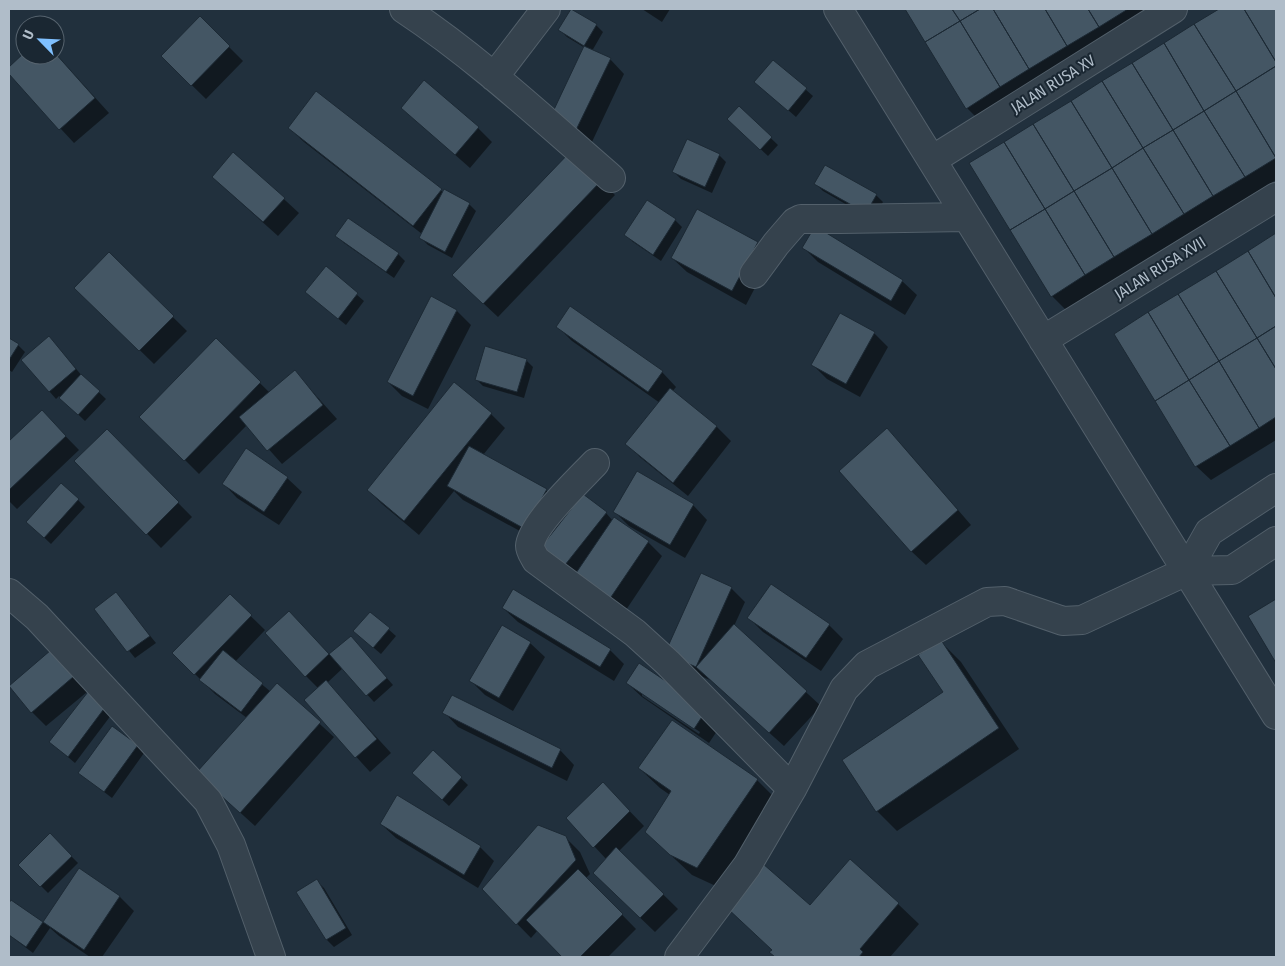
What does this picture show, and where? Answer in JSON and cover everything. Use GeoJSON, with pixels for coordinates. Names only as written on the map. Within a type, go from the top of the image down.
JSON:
{"type":"FeatureCollection","features":[{"type":"Feature","properties":{"kind":"street"},"geometry":{"type":"LineString","coordinates":[[404,9],[433,28],[494,77],[611,178]]}},
{"type":"Feature","properties":{"kind":"street"},"geometry":{"type":"LineString","coordinates":[[494,77],[546,9]]}},
{"type":"Feature","properties":{"kind":"street"},"geometry":{"type":"LineString","coordinates":[[838,9],[1276,715]]}},
{"type":"Feature","properties":{"kind":"street","name":"JALAN RUSA XV"},"geometry":{"type":"LineString","coordinates":[[932,160],[1173,9]]}},
{"type":"Feature","properties":{"kind":"street","name":"JALAN RUSA XVII"},"geometry":{"type":"LineString","coordinates":[[1044,340],[1276,197]]}},
{"type":"Feature","properties":{"kind":"street"},"geometry":{"type":"LineString","coordinates":[[754,274],[776,244],[795,222],[801,218],[841,220],[967,217]]}},
{"type":"Feature","properties":{"kind":"street"},"geometry":{"type":"LineString","coordinates":[[595,462],[543,520],[533,536],[530,548],[536,560],[635,634],[668,663],[792,788]]}},
{"type":"Feature","properties":{"kind":"street"},"geometry":{"type":"LineString","coordinates":[[1187,571],[1209,532],[1276,488]]}},
{"type":"Feature","properties":{"kind":"street"},"geometry":{"type":"LineString","coordinates":[[679,957],[747,866],[792,788],[844,689],[868,665],[987,602],[1005,601],[1063,621],[1082,620],[1187,571],[1232,570],[1276,541]]}},
{"type":"Feature","properties":{"kind":"street"},"geometry":{"type":"LineString","coordinates":[[9,593],[37,617],[208,801],[232,845],[271,957]]}},
{"type":"Feature","properties":{"kind":"building"},"geometry":{"type":"Polygon","coordinates":[[[571,9],[597,24],[584,46],[558,30],[571,9]]]}},
{"type":"Feature","properties":{"kind":"building"},"geometry":{"type":"Polygon","coordinates":[[[905,9],[952,9],[960,21],[925,42],[905,9]]]}},
{"type":"Feature","properties":{"kind":"building"},"geometry":{"type":"Polygon","coordinates":[[[952,9],[980,9],[960,21],[952,9]]]}},
{"type":"Feature","properties":{"kind":"building"},"geometry":{"type":"Polygon","coordinates":[[[980,9],[993,9],[1029,69],[1000,87],[960,21],[980,9]]]}},
{"type":"Feature","properties":{"kind":"building"},"geometry":{"type":"Polygon","coordinates":[[[993,9],[1045,9],[1067,46],[1029,69],[993,9]]]}},
{"type":"Feature","properties":{"kind":"building"},"geometry":{"type":"Polygon","coordinates":[[[1045,9],[1088,9],[1099,27],[1067,46],[1045,9]]]}},
{"type":"Feature","properties":{"kind":"building"},"geometry":{"type":"Polygon","coordinates":[[[1088,9],[1128,9],[1099,27],[1088,9]]]}},
{"type":"Feature","properties":{"kind":"building"},"geometry":{"type":"Polygon","coordinates":[[[1219,9],[1244,9],[1276,62],[1276,66],[1236,91],[1194,24],[1219,9]]]}},
{"type":"Feature","properties":{"kind":"building"},"geometry":{"type":"Polygon","coordinates":[[[1244,9],[1276,9],[1276,62],[1244,9]]]}},
{"type":"Feature","properties":{"kind":"building"},"geometry":{"type":"Polygon","coordinates":[[[200,16],[230,46],[191,86],[161,56],[200,16]]]}},
{"type":"Feature","properties":{"kind":"building"},"geometry":{"type":"Polygon","coordinates":[[[960,21],[1000,87],[966,109],[925,42],[960,21]]]}},
{"type":"Feature","properties":{"kind":"building"},"geometry":{"type":"Polygon","coordinates":[[[1194,24],[1236,91],[1204,111],[1164,43],[1194,24]]]}},
{"type":"Feature","properties":{"kind":"building"},"geometry":{"type":"Polygon","coordinates":[[[1164,43],[1204,111],[1173,130],[1132,63],[1164,43]]]}},
{"type":"Feature","properties":{"kind":"building"},"geometry":{"type":"Polygon","coordinates":[[[584,46],[611,58],[576,130],[550,118],[584,46]]]}},
{"type":"Feature","properties":{"kind":"building"},"geometry":{"type":"Polygon","coordinates":[[[773,60],[807,88],[788,111],[754,82],[773,60]]]}},
{"type":"Feature","properties":{"kind":"building"},"geometry":{"type":"Polygon","coordinates":[[[15,61],[15,65],[65,64],[95,98],[59,130],[9,74],[9,67],[15,61]]]}},
{"type":"Feature","properties":{"kind":"building"},"geometry":{"type":"Polygon","coordinates":[[[1132,63],[1173,130],[1143,148],[1102,81],[1132,63]]]}},
{"type":"Feature","properties":{"kind":"building"},"geometry":{"type":"Polygon","coordinates":[[[1276,66],[1276,158],[1236,91],[1276,66]]]}},
{"type":"Feature","properties":{"kind":"building"},"geometry":{"type":"Polygon","coordinates":[[[424,80],[479,127],[455,155],[401,108],[424,80]]]}},
{"type":"Feature","properties":{"kind":"building"},"geometry":{"type":"Polygon","coordinates":[[[1102,81],[1143,148],[1112,168],[1071,101],[1102,81]]]}},
{"type":"Feature","properties":{"kind":"building"},"geometry":{"type":"Polygon","coordinates":[[[316,91],[442,189],[413,226],[288,128],[316,91]]]}},
{"type":"Feature","properties":{"kind":"building"},"geometry":{"type":"Polygon","coordinates":[[[1236,91],[1276,158],[1245,177],[1204,111],[1236,91]]]}},
{"type":"Feature","properties":{"kind":"building"},"geometry":{"type":"Polygon","coordinates":[[[1071,101],[1112,168],[1074,191],[1033,124],[1071,101]]]}},
{"type":"Feature","properties":{"kind":"building"},"geometry":{"type":"Polygon","coordinates":[[[739,106],[772,137],[760,150],[727,119],[739,106]]]}},
{"type":"Feature","properties":{"kind":"building"},"geometry":{"type":"Polygon","coordinates":[[[1204,111],[1245,177],[1213,196],[1173,130],[1204,111]]]}},
{"type":"Feature","properties":{"kind":"building"},"geometry":{"type":"Polygon","coordinates":[[[1033,124],[1074,191],[1045,209],[1004,142],[1033,124]]]}},
{"type":"Feature","properties":{"kind":"building"},"geometry":{"type":"Polygon","coordinates":[[[1173,130],[1213,196],[1184,214],[1143,148],[1173,130]]]}},
{"type":"Feature","properties":{"kind":"building"},"geometry":{"type":"Polygon","coordinates":[[[687,139],[720,154],[705,187],[672,172],[687,139]]]}},
{"type":"Feature","properties":{"kind":"building"},"geometry":{"type":"Polygon","coordinates":[[[1004,142],[1045,209],[1010,230],[969,163],[1004,142]]]}},
{"type":"Feature","properties":{"kind":"building"},"geometry":{"type":"Polygon","coordinates":[[[1143,148],[1184,214],[1152,234],[1112,168],[1143,148]]]}},
{"type":"Feature","properties":{"kind":"building"},"geometry":{"type":"Polygon","coordinates":[[[571,151],[602,180],[483,304],[452,275],[571,151]]]}},
{"type":"Feature","properties":{"kind":"building"},"geometry":{"type":"Polygon","coordinates":[[[233,152],[285,198],[263,222],[212,177],[233,152]]]}},
{"type":"Feature","properties":{"kind":"building"},"geometry":{"type":"Polygon","coordinates":[[[825,165],[877,194],[866,213],[814,184],[825,165]]]}},
{"type":"Feature","properties":{"kind":"building"},"geometry":{"type":"Polygon","coordinates":[[[1112,168],[1152,234],[1114,257],[1074,191],[1112,168]]]}},
{"type":"Feature","properties":{"kind":"building"},"geometry":{"type":"Polygon","coordinates":[[[444,189],[470,203],[445,252],[419,238],[444,189]]]}},
{"type":"Feature","properties":{"kind":"building"},"geometry":{"type":"Polygon","coordinates":[[[1074,191],[1114,257],[1085,275],[1045,209],[1074,191]]]}},
{"type":"Feature","properties":{"kind":"building"},"geometry":{"type":"Polygon","coordinates":[[[647,200],[676,219],[653,255],[624,235],[647,200]]]}},
{"type":"Feature","properties":{"kind":"building"},"geometry":{"type":"Polygon","coordinates":[[[697,209],[758,242],[732,291],[671,258],[697,209]]]}},
{"type":"Feature","properties":{"kind":"building"},"geometry":{"type":"Polygon","coordinates":[[[1045,209],[1085,275],[1051,297],[1010,230],[1045,209]]]}},
{"type":"Feature","properties":{"kind":"building"},"geometry":{"type":"Polygon","coordinates":[[[348,218],[399,253],[386,272],[335,236],[348,218]]]}},
{"type":"Feature","properties":{"kind":"building"},"geometry":{"type":"Polygon","coordinates":[[[815,226],[903,280],[891,301],[802,248],[815,226]]]}},
{"type":"Feature","properties":{"kind":"building"},"geometry":{"type":"Polygon","coordinates":[[[1276,233],[1276,298],[1248,251],[1276,233]]]}},
{"type":"Feature","properties":{"kind":"building"},"geometry":{"type":"Polygon","coordinates":[[[1248,251],[1276,298],[1276,326],[1257,338],[1216,271],[1248,251]]]}},
{"type":"Feature","properties":{"kind":"building"},"geometry":{"type":"Polygon","coordinates":[[[109,252],[174,316],[139,351],[74,288],[109,252]]]}},
{"type":"Feature","properties":{"kind":"building"},"geometry":{"type":"Polygon","coordinates":[[[326,266],[358,293],[338,319],[305,292],[326,266]]]}},
{"type":"Feature","properties":{"kind":"building"},"geometry":{"type":"Polygon","coordinates":[[[1216,271],[1257,338],[1219,361],[1178,294],[1216,271]]]}},
{"type":"Feature","properties":{"kind":"building"},"geometry":{"type":"Polygon","coordinates":[[[1178,294],[1219,361],[1189,380],[1148,312],[1178,294]]]}},
{"type":"Feature","properties":{"kind":"building"},"geometry":{"type":"Polygon","coordinates":[[[431,296],[457,310],[413,396],[387,382],[431,296]]]}},
{"type":"Feature","properties":{"kind":"building"},"geometry":{"type":"Polygon","coordinates":[[[570,306],[663,371],[648,392],[556,327],[570,306]]]}},
{"type":"Feature","properties":{"kind":"building"},"geometry":{"type":"Polygon","coordinates":[[[1148,312],[1189,380],[1155,401],[1114,334],[1148,312]]]}},
{"type":"Feature","properties":{"kind":"building"},"geometry":{"type":"Polygon","coordinates":[[[840,313],[875,332],[846,384],[811,365],[840,313]]]}},
{"type":"Feature","properties":{"kind":"building"},"geometry":{"type":"Polygon","coordinates":[[[1276,326],[1276,369],[1257,338],[1276,326]]]}},
{"type":"Feature","properties":{"kind":"building"},"geometry":{"type":"Polygon","coordinates":[[[49,336],[76,369],[49,392],[21,360],[49,336]]]}},
{"type":"Feature","properties":{"kind":"building"},"geometry":{"type":"Polygon","coordinates":[[[9,338],[19,344],[9,360],[9,338]]]}},
{"type":"Feature","properties":{"kind":"building"},"geometry":{"type":"Polygon","coordinates":[[[216,338],[261,382],[184,461],[139,417],[216,338]]]}},
{"type":"Feature","properties":{"kind":"building"},"geometry":{"type":"Polygon","coordinates":[[[1257,338],[1276,369],[1276,417],[1259,428],[1219,361],[1257,338]]]}},
{"type":"Feature","properties":{"kind":"building"},"geometry":{"type":"Polygon","coordinates":[[[485,346],[527,359],[517,392],[475,380],[485,346]]]}},
{"type":"Feature","properties":{"kind":"building"},"geometry":{"type":"Polygon","coordinates":[[[1219,361],[1259,428],[1230,446],[1189,380],[1219,361]]]}},
{"type":"Feature","properties":{"kind":"building"},"geometry":{"type":"Polygon","coordinates":[[[295,370],[323,405],[267,451],[239,417],[295,370]]]}},
{"type":"Feature","properties":{"kind":"building"},"geometry":{"type":"Polygon","coordinates":[[[81,374],[100,391],[78,415],[59,398],[81,374]]]}},
{"type":"Feature","properties":{"kind":"building"},"geometry":{"type":"Polygon","coordinates":[[[1189,380],[1230,446],[1195,467],[1155,401],[1189,380]]]}},
{"type":"Feature","properties":{"kind":"building"},"geometry":{"type":"Polygon","coordinates":[[[454,382],[492,413],[404,521],[367,490],[454,382]]]}},
{"type":"Feature","properties":{"kind":"building"},"geometry":{"type":"Polygon","coordinates":[[[670,388],[717,426],[673,483],[625,444],[670,388]]]}},
{"type":"Feature","properties":{"kind":"building"},"geometry":{"type":"Polygon","coordinates":[[[42,410],[66,436],[9,490],[9,441],[42,410]]]}},
{"type":"Feature","properties":{"kind":"building"},"geometry":{"type":"Polygon","coordinates":[[[887,428],[958,510],[911,552],[839,471],[887,428]]]}},
{"type":"Feature","properties":{"kind":"building"},"geometry":{"type":"Polygon","coordinates":[[[107,429],[179,502],[146,535],[74,461],[107,429]]]}},
{"type":"Feature","properties":{"kind":"building"},"geometry":{"type":"Polygon","coordinates":[[[469,446],[547,489],[525,529],[447,486],[469,446]]]}},
{"type":"Feature","properties":{"kind":"building"},"geometry":{"type":"Polygon","coordinates":[[[246,448],[288,477],[264,512],[222,484],[246,448]]]}},
{"type":"Feature","properties":{"kind":"building"},"geometry":{"type":"Polygon","coordinates":[[[637,471],[694,504],[670,545],[613,512],[637,471]]]}},
{"type":"Feature","properties":{"kind":"building"},"geometry":{"type":"Polygon","coordinates":[[[61,483],[79,499],[44,538],[26,522],[61,483]]]}},
{"type":"Feature","properties":{"kind":"building"},"geometry":{"type":"Polygon","coordinates":[[[583,494],[607,512],[561,570],[538,551],[583,494]]]}},
{"type":"Feature","properties":{"kind":"building"},"geometry":{"type":"Polygon","coordinates":[[[614,517],[649,541],[609,600],[574,576],[614,517]]]}},
{"type":"Feature","properties":{"kind":"building"},"geometry":{"type":"Polygon","coordinates":[[[701,573],[732,587],[696,667],[665,653],[701,573]]]}},
{"type":"Feature","properties":{"kind":"building"},"geometry":{"type":"Polygon","coordinates":[[[771,584],[830,624],[806,658],[747,618],[771,584]]]}},
{"type":"Feature","properties":{"kind":"building"},"geometry":{"type":"Polygon","coordinates":[[[513,589],[611,649],[600,667],[502,608],[513,589]]]}},
{"type":"Feature","properties":{"kind":"building"},"geometry":{"type":"Polygon","coordinates":[[[116,592],[150,636],[127,652],[94,609],[116,592]]]}},
{"type":"Feature","properties":{"kind":"building"},"geometry":{"type":"Polygon","coordinates":[[[230,594],[252,615],[194,675],[172,653],[230,594]]]}},
{"type":"Feature","properties":{"kind":"building"},"geometry":{"type":"Polygon","coordinates":[[[1276,599],[1276,663],[1248,616],[1276,599]]]}},
{"type":"Feature","properties":{"kind":"building"},"geometry":{"type":"Polygon","coordinates":[[[289,611],[329,654],[305,677],[265,633],[289,611]]]}},
{"type":"Feature","properties":{"kind":"building"},"geometry":{"type":"Polygon","coordinates":[[[370,612],[390,628],[373,648],[353,631],[370,612]]]}},
{"type":"Feature","properties":{"kind":"building"},"geometry":{"type":"Polygon","coordinates":[[[734,624],[807,691],[769,733],[696,667],[734,624]]]}},
{"type":"Feature","properties":{"kind":"building"},"geometry":{"type":"Polygon","coordinates":[[[502,625],[531,642],[499,698],[469,681],[502,625]]]}},
{"type":"Feature","properties":{"kind":"building"},"geometry":{"type":"Polygon","coordinates":[[[351,636],[387,678],[366,696],[329,654],[351,636]]]}},
{"type":"Feature","properties":{"kind":"building"},"geometry":{"type":"Polygon","coordinates":[[[941,640],[999,728],[876,812],[842,760],[943,692],[918,655],[941,640]]]}},
{"type":"Feature","properties":{"kind":"building"},"geometry":{"type":"Polygon","coordinates":[[[51,650],[73,677],[31,713],[9,686],[51,650]]]}},
{"type":"Feature","properties":{"kind":"building"},"geometry":{"type":"Polygon","coordinates":[[[223,650],[263,683],[241,712],[199,680],[223,650]]]}},
{"type":"Feature","properties":{"kind":"building"},"geometry":{"type":"Polygon","coordinates":[[[639,663],[707,709],[694,729],[626,683],[639,663]]]}},
{"type":"Feature","properties":{"kind":"building"},"geometry":{"type":"Polygon","coordinates":[[[326,680],[377,739],[355,758],[304,700],[326,680]]]}},
{"type":"Feature","properties":{"kind":"building"},"geometry":{"type":"Polygon","coordinates":[[[277,683],[321,722],[240,813],[196,773],[277,683]]]}},
{"type":"Feature","properties":{"kind":"building"},"geometry":{"type":"Polygon","coordinates":[[[91,688],[109,702],[68,757],[49,742],[91,688]]]}},
{"type":"Feature","properties":{"kind":"building"},"geometry":{"type":"Polygon","coordinates":[[[452,695],[561,749],[552,768],[442,713],[452,695]]]}},
{"type":"Feature","properties":{"kind":"building"},"geometry":{"type":"Polygon","coordinates":[[[672,720],[758,779],[697,868],[670,855],[645,832],[671,791],[638,768],[672,720]]]}},
{"type":"Feature","properties":{"kind":"building"},"geometry":{"type":"Polygon","coordinates":[[[112,726],[138,745],[104,792],[78,773],[112,726]]]}},
{"type":"Feature","properties":{"kind":"building"},"geometry":{"type":"Polygon","coordinates":[[[433,750],[462,777],[442,800],[412,773],[433,750]]]}},
{"type":"Feature","properties":{"kind":"building"},"geometry":{"type":"Polygon","coordinates":[[[603,782],[630,811],[593,848],[566,818],[603,782]]]}},
{"type":"Feature","properties":{"kind":"building"},"geometry":{"type":"Polygon","coordinates":[[[397,795],[481,846],[464,875],[380,824],[397,795]]]}},
{"type":"Feature","properties":{"kind":"building"},"geometry":{"type":"Polygon","coordinates":[[[538,825],[566,836],[576,860],[516,925],[482,889],[538,825]]]}},
{"type":"Feature","properties":{"kind":"building"},"geometry":{"type":"Polygon","coordinates":[[[50,833],[72,856],[40,887],[18,865],[50,833]]]}},
{"type":"Feature","properties":{"kind":"building"},"geometry":{"type":"Polygon","coordinates":[[[616,847],[664,894],[640,918],[593,873],[616,847]]]}},
{"type":"Feature","properties":{"kind":"building"},"geometry":{"type":"Polygon","coordinates":[[[850,859],[899,903],[860,949],[863,952],[859,957],[775,957],[769,952],[772,950],[726,907],[762,863],[810,905],[850,859]]]}},
{"type":"Feature","properties":{"kind":"building"},"geometry":{"type":"Polygon","coordinates":[[[79,868],[120,896],[84,950],[43,922],[79,868]]]}},
{"type":"Feature","properties":{"kind":"building"},"geometry":{"type":"Polygon","coordinates":[[[578,869],[623,914],[580,957],[562,957],[526,920],[578,869]]]}},
{"type":"Feature","properties":{"kind":"building"},"geometry":{"type":"Polygon","coordinates":[[[317,879],[346,928],[326,940],[296,892],[317,879]]]}},
{"type":"Feature","properties":{"kind":"building"},"geometry":{"type":"Polygon","coordinates":[[[11,900],[43,922],[26,947],[9,935],[9,903],[11,900]]]}}]}
